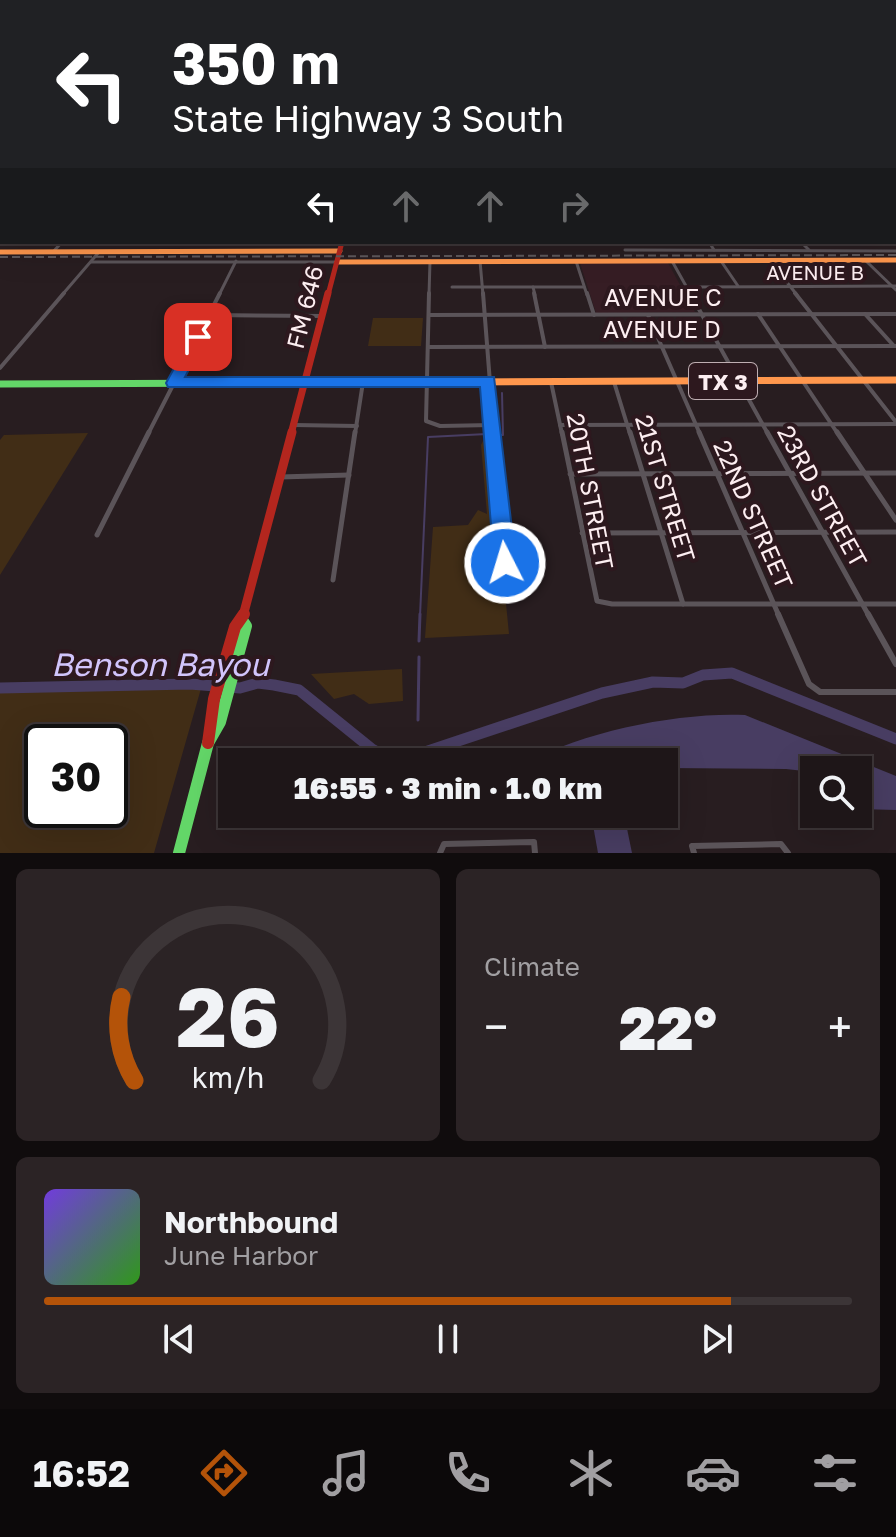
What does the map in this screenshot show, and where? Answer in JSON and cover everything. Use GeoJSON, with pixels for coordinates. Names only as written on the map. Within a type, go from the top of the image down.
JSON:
{"type":"FeatureCollection","features":[{"type":"Feature","properties":{"kind":"main road"},"geometry":{"type":"LineString","coordinates":[[0,252],[341,246]]}},
{"type":"Feature","properties":{"kind":"main road","name":"FM 646"},"geometry":{"type":"LineString","coordinates":[[179,853],[208,743],[220,722],[234,674],[246,626],[242,620],[341,246]]}},
{"type":"Feature","properties":{"kind":"main road"},"geometry":{"type":"LineString","coordinates":[[337,262],[896,260]]}},
{"type":"Feature","properties":{"kind":"main road","name":"TX 3"},"geometry":{"type":"LineString","coordinates":[[0,384],[896,380]]}},
{"type":"Feature","properties":{"kind":"main road"},"geometry":{"type":"LineString","coordinates":[[208,743],[208,723],[221,674],[235,627],[242,620]]}},
{"type":"Feature","properties":{"kind":"street"},"geometry":{"type":"LineString","coordinates":[[53,252],[60,244]]}},
{"type":"Feature","properties":{"kind":"street"},"geometry":{"type":"LineString","coordinates":[[710,244],[714,250]]}},
{"type":"Feature","properties":{"kind":"street"},"geometry":{"type":"LineString","coordinates":[[803,244],[809,250]]}},
{"type":"Feature","properties":{"kind":"street"},"geometry":{"type":"LineString","coordinates":[[625,250],[896,251]]}},
{"type":"Feature","properties":{"kind":"street"},"geometry":{"type":"LineString","coordinates":[[0,368],[99,252]]}},
{"type":"Feature","properties":{"kind":"street"},"geometry":{"type":"LineString","coordinates":[[97,535],[236,261]]}},
{"type":"Feature","properties":{"kind":"street"},"geometry":{"type":"LineString","coordinates":[[430,261],[432,287],[425,418],[429,424],[492,425]]}},
{"type":"Feature","properties":{"kind":"street"},"geometry":{"type":"LineString","coordinates":[[480,261],[505,563]]}},
{"type":"Feature","properties":{"kind":"street"},"geometry":{"type":"LineString","coordinates":[[576,261],[594,315]]}},
{"type":"Feature","properties":{"kind":"street","name":"23RD STREET"},"geometry":{"type":"LineString","coordinates":[[672,261],[896,664]]}},
{"type":"Feature","properties":{"kind":"street"},"geometry":{"type":"LineString","coordinates":[[721,261],[738,286]]}},
{"type":"Feature","properties":{"kind":"street"},"geometry":{"type":"LineString","coordinates":[[770,261],[896,423]]}},
{"type":"Feature","properties":{"kind":"street"},"geometry":{"type":"LineString","coordinates":[[866,261],[895,287]]}},
{"type":"Feature","properties":{"kind":"street"},"geometry":{"type":"LineString","coordinates":[[91,262],[337,262]]}},
{"type":"Feature","properties":{"kind":"street"},"geometry":{"type":"LineString","coordinates":[[452,287],[584,287]]}},
{"type":"Feature","properties":{"kind":"street"},"geometry":{"type":"LineString","coordinates":[[533,287],[545,347]]}},
{"type":"Feature","properties":{"kind":"street","name":"AVENUE B"},"geometry":{"type":"LineString","coordinates":[[686,287],[895,287]]}},
{"type":"Feature","properties":{"kind":"street"},"geometry":{"type":"LineString","coordinates":[[758,314],[896,520]]}},
{"type":"Feature","properties":{"kind":"street"},"geometry":{"type":"LineString","coordinates":[[865,314],[895,346]]}},
{"type":"Feature","properties":{"kind":"street","name":"AVENUE C"},"geometry":{"type":"LineString","coordinates":[[429,315],[896,314]]}},
{"type":"Feature","properties":{"kind":"street"},"geometry":{"type":"LineString","coordinates":[[210,315],[323,316]]}},
{"type":"Feature","properties":{"kind":"street","name":"22ND STREET"},"geometry":{"type":"LineString","coordinates":[[648,315],[809,684],[820,692],[896,692]]}},
{"type":"Feature","properties":{"kind":"street","name":"AVENUE D"},"geometry":{"type":"LineString","coordinates":[[429,347],[895,346]]}},
{"type":"Feature","properties":{"kind":"street"},"geometry":{"type":"LineString","coordinates":[[333,580],[363,382]]}},
{"type":"Feature","properties":{"kind":"street","name":"20TH STREET"},"geometry":{"type":"LineString","coordinates":[[551,382],[594,596],[602,603],[683,604]]}},
{"type":"Feature","properties":{"kind":"street","name":"21ST STREET"},"geometry":{"type":"LineString","coordinates":[[614,382],[683,604]]}},
{"type":"Feature","properties":{"kind":"street"},"geometry":{"type":"LineString","coordinates":[[560,425],[896,423]]}},
{"type":"Feature","properties":{"kind":"street"},"geometry":{"type":"LineString","coordinates":[[294,425],[357,426]]}},
{"type":"Feature","properties":{"kind":"street"},"geometry":{"type":"LineString","coordinates":[[570,474],[896,473]]}},
{"type":"Feature","properties":{"kind":"street"},"geometry":{"type":"LineString","coordinates":[[280,477],[349,475]]}},
{"type":"Feature","properties":{"kind":"street"},"geometry":{"type":"LineString","coordinates":[[582,533],[896,532]]}},
{"type":"Feature","properties":{"kind":"street"},"geometry":{"type":"LineString","coordinates":[[683,604],[896,604]]}},
{"type":"Feature","properties":{"kind":"street"},"geometry":{"type":"LineString","coordinates":[[440,853],[444,844],[534,842],[535,853]]}},
{"type":"Feature","properties":{"kind":"street"},"geometry":{"type":"LineString","coordinates":[[693,849],[781,844],[788,853]]}},
{"type":"Feature","properties":{"kind":"shaded area"},"geometry":{"type":"Polygon","coordinates":[[[580,263],[668,263],[695,312],[596,313],[580,263]]]}},
{"type":"Feature","properties":{"kind":"shaded area"},"geometry":{"type":"Polygon","coordinates":[[[373,318],[423,318],[421,346],[368,346],[373,318]]]}},
{"type":"Feature","properties":{"kind":"shaded area"},"geometry":{"type":"Polygon","coordinates":[[[88,433],[0,575],[0,440],[4,435],[88,433]]]}},
{"type":"Feature","properties":{"kind":"shaded area"},"geometry":{"type":"Polygon","coordinates":[[[485,437],[490,441],[509,634],[425,638],[433,527],[468,525],[478,510],[487,514],[481,445],[485,437]]]}},
{"type":"Feature","properties":{"kind":"shaded area"},"geometry":{"type":"Polygon","coordinates":[[[402,669],[403,701],[369,704],[354,694],[334,699],[311,674],[402,669]]]}},
{"type":"Feature","properties":{"kind":"shaded area"},"geometry":{"type":"Polygon","coordinates":[[[202,685],[154,853],[0,853],[0,690],[202,685]]]}},
{"type":"Feature","properties":{"kind":"shaded area"},"geometry":{"type":"Polygon","coordinates":[[[745,715],[846,756],[800,756],[800,771],[678,768],[678,748],[559,748],[605,733],[663,720],[745,715]]]}},
{"type":"Feature","properties":{"kind":"shaded area"},"geometry":{"type":"Polygon","coordinates":[[[872,766],[896,776],[896,810],[872,809],[872,766]]]}},
{"type":"Feature","properties":{"kind":"shaded area"},"geometry":{"type":"Polygon","coordinates":[[[594,828],[627,828],[632,853],[598,853],[594,828]]]}},
{"type":"Feature","properties":{"kind":"waterway"},"geometry":{"type":"LineString","coordinates":[[499,435],[503,435],[502,393]]}},
{"type":"Feature","properties":{"kind":"waterway"},"geometry":{"type":"LineString","coordinates":[[420,616],[428,437],[487,434]]}},
{"type":"Feature","properties":{"kind":"waterway"},"geometry":{"type":"LineString","coordinates":[[419,641],[420,614]]}},
{"type":"Feature","properties":{"kind":"waterway"},"geometry":{"type":"LineString","coordinates":[[418,720],[419,657]]}},
{"type":"Feature","properties":{"kind":"waterway","name":"Benson Bayou"},"geometry":{"type":"LineString","coordinates":[[0,688],[190,684],[240,688],[258,683],[274,685],[299,690],[372,749],[383,755],[404,759],[602,693],[653,682],[683,683],[703,675],[732,673],[896,739]]}},
{"type":"Feature","properties":{"kind":"railway"},"geometry":{"type":"LineString","coordinates":[[0,257],[896,255]]}},
{"type":"Feature","properties":{"kind":"traffic: fast"},"geometry":{"type":"LineString","coordinates":[[0,384],[466,382]]}},
{"type":"Feature","properties":{"kind":"traffic: fast"},"geometry":{"type":"LineString","coordinates":[[179,853],[208,743],[220,722],[246,626],[242,620]]}},
{"type":"Feature","properties":{"kind":"traffic: slow"},"geometry":{"type":"LineString","coordinates":[[0,252],[340,251]]}},
{"type":"Feature","properties":{"kind":"traffic: slow"},"geometry":{"type":"LineString","coordinates":[[337,262],[896,260]]}},
{"type":"Feature","properties":{"kind":"traffic: slow"},"geometry":{"type":"LineString","coordinates":[[466,382],[896,380]]}},
{"type":"Feature","properties":{"kind":"traffic: jam"},"geometry":{"type":"LineString","coordinates":[[208,743],[214,699],[235,627],[242,620],[341,244]]}},
{"type":"Feature","properties":{"kind":"route"},"geometry":{"type":"LineString","coordinates":[[198,337],[174,383],[488,381],[505,563]]}}]}
